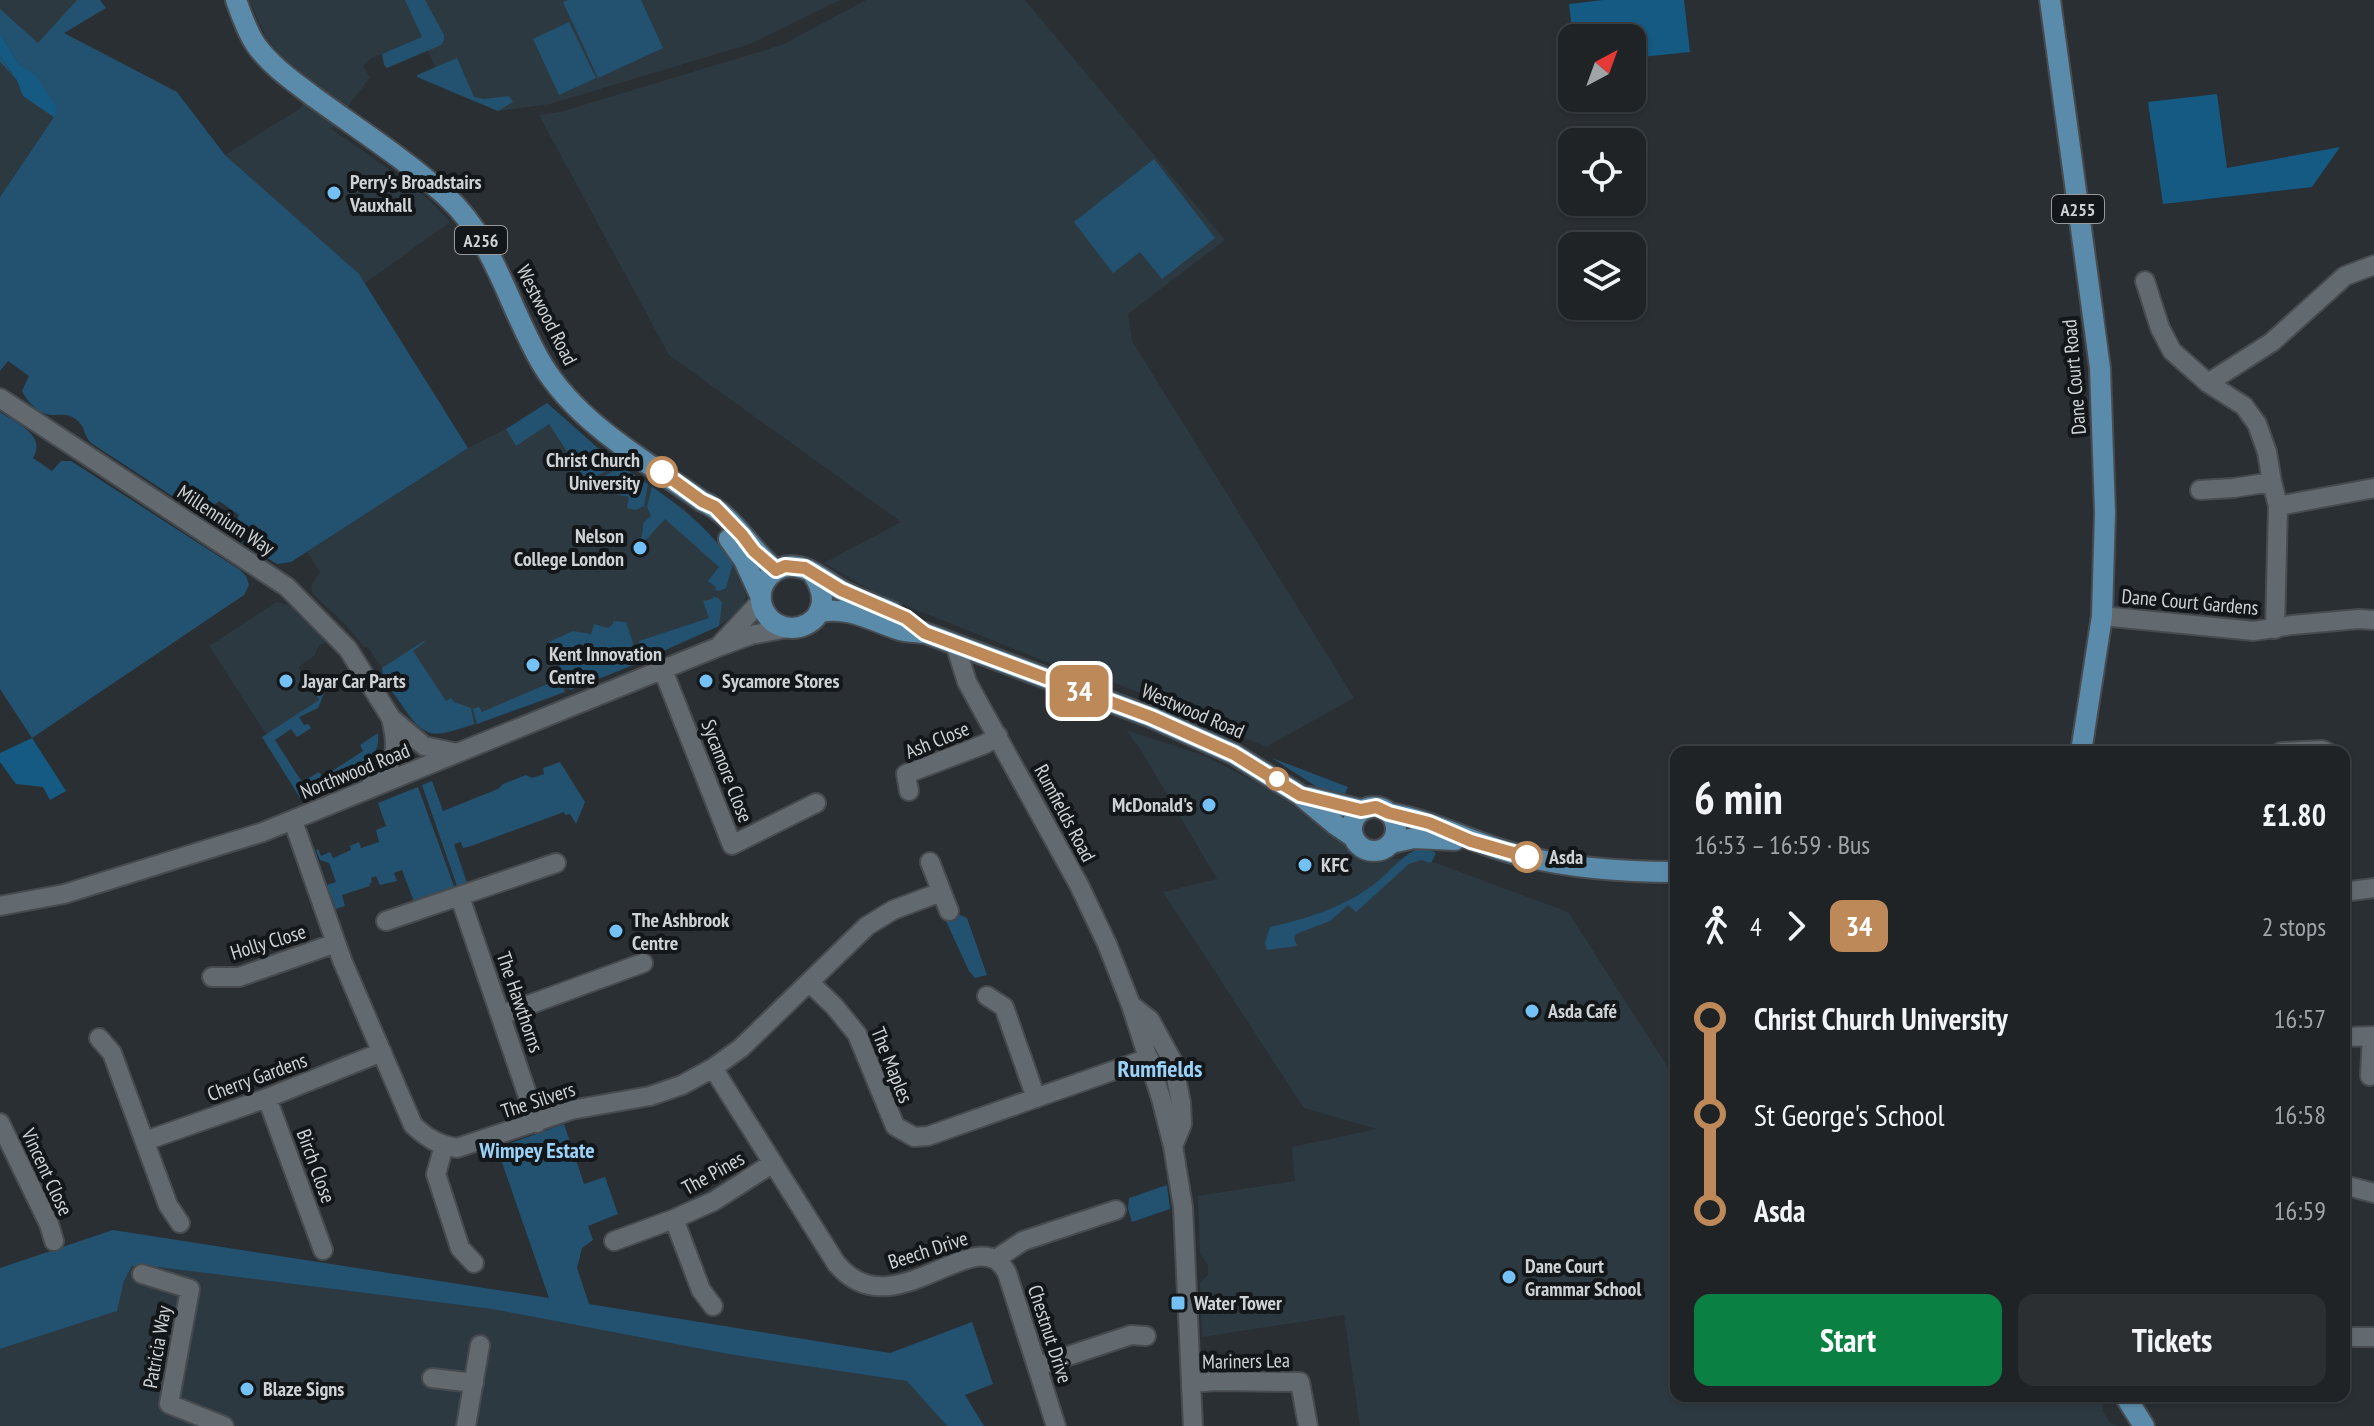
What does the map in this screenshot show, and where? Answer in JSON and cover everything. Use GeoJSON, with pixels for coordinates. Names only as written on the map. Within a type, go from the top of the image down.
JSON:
{"type":"FeatureCollection","features":[{"type":"Feature","properties":{"kind":"main road","name":"Westwood Road"},"geometry":{"type":"LineString","coordinates":[[236,0],[255,44],[278,70],[413,169],[462,213],[491,258],[543,365],[564,394],[585,416],[702,501]]}},
{"type":"Feature","properties":{"kind":"main road","name":"Dane Court Road"},"geometry":{"type":"LineString","coordinates":[[2050,0],[2100,368],[2105,512],[2102,616],[2082,746]]}},
{"type":"Feature","properties":{"kind":"main road","name":"A256"},"geometry":{"type":"LineString","coordinates":[[702,501],[715,507],[754,551],[776,570]]}},
{"type":"Feature","properties":{"kind":"main road","name":"A256"},"geometry":{"type":"LineString","coordinates":[[702,501],[708,514],[744,560],[770,620],[788,628]]}},
{"type":"Feature","properties":{"kind":"main road","name":"Westwood Road"},"geometry":{"type":"LineString","coordinates":[[776,570],[785,566],[805,568],[860,599],[906,618],[925,633]]}},
{"type":"Feature","properties":{"kind":"main road"},"geometry":{"type":"LineString","coordinates":[[761,598],[768,576],[776,570]]}},
{"type":"Feature","properties":{"kind":"main road"},"geometry":{"type":"LineString","coordinates":[[788,628],[806,625],[820,612],[822,589],[813,574]]}},
{"type":"Feature","properties":{"kind":"main road","name":"Westwood Road"},"geometry":{"type":"LineString","coordinates":[[820,612],[842,610],[901,630],[925,633],[1151,717],[1234,754],[1300,795],[1352,836]]}},
{"type":"Feature","properties":{"kind":"main road","name":"Westwood Road"},"geometry":{"type":"LineString","coordinates":[[1300,795],[1361,810]]}},
{"type":"Feature","properties":{"kind":"main road"},"geometry":{"type":"LineString","coordinates":[[1471,841],[1427,837],[1391,843],[1380,851],[1368,851],[1358,845],[1352,836],[1352,822],[1361,810],[1376,807],[1515,854],[1631,872],[1670,872]]}},
{"type":"Feature","properties":{"kind":"main road"},"geometry":{"type":"LineString","coordinates":[[1389,813],[1396,825],[1391,843]]}},
{"type":"Feature","properties":{"kind":"main road"},"geometry":{"type":"LineString","coordinates":[[2129,1402],[2144,1426]]}},
{"type":"Feature","properties":{"kind":"street"},"geometry":{"type":"LineString","coordinates":[[2208,383],[2272,342],[2345,276],[2374,265]]}},
{"type":"Feature","properties":{"kind":"street","name":"Dane Court Gardens"},"geometry":{"type":"LineString","coordinates":[[2145,280],[2160,328],[2172,351],[2208,383],[2244,406],[2257,424],[2267,452],[2278,506],[2275,629]]}},
{"type":"Feature","properties":{"kind":"street","name":"Millennium Way"},"geometry":{"type":"LineString","coordinates":[[0,398],[287,587],[348,649],[391,718],[424,746],[457,753]]}},
{"type":"Feature","properties":{"kind":"street"},"geometry":{"type":"LineString","coordinates":[[2200,490],[2272,482]]}},
{"type":"Feature","properties":{"kind":"street"},"geometry":{"type":"LineString","coordinates":[[2278,506],[2374,488]]}},
{"type":"Feature","properties":{"kind":"street","name":"Northwood Road"},"geometry":{"type":"LineString","coordinates":[[718,647],[761,598]]}},
{"type":"Feature","properties":{"kind":"street","name":"Dane Court Gardens"},"geometry":{"type":"LineString","coordinates":[[2102,616],[2254,631],[2292,625],[2374,620]]}},
{"type":"Feature","properties":{"kind":"street","name":"Northwood Road"},"geometry":{"type":"LineString","coordinates":[[0,906],[64,894],[293,821],[718,647],[751,635],[788,628]]}},
{"type":"Feature","properties":{"kind":"street","name":"Rumfields Road"},"geometry":{"type":"LineString","coordinates":[[955,644],[967,682],[1079,885],[1107,944],[1149,1058],[1173,1146],[1183,1207],[1193,1426]]}},
{"type":"Feature","properties":{"kind":"street","name":"Sycamore Close"},"geometry":{"type":"LineString","coordinates":[[663,670],[732,845],[816,803]]}},
{"type":"Feature","properties":{"kind":"street","name":"Millennium Way"},"geometry":{"type":"LineString","coordinates":[[364,792],[391,764],[396,754],[391,718]]}},
{"type":"Feature","properties":{"kind":"street","name":"Ash Close"},"geometry":{"type":"LineString","coordinates":[[909,791],[906,774],[985,744],[998,736]]}},
{"type":"Feature","properties":{"kind":"street"},"geometry":{"type":"LineString","coordinates":[[293,821],[336,943],[413,1125],[427,1138],[444,1146],[436,1174],[460,1248],[474,1263]]}},
{"type":"Feature","properties":{"kind":"street"},"geometry":{"type":"LineString","coordinates":[[930,862],[949,911]]}},
{"type":"Feature","properties":{"kind":"street"},"geometry":{"type":"LineString","coordinates":[[386,921],[556,863]]}},
{"type":"Feature","properties":{"kind":"street"},"geometry":{"type":"LineString","coordinates":[[2350,891],[2374,888]]}},
{"type":"Feature","properties":{"kind":"street","name":"The Silvers"},"geometry":{"type":"LineString","coordinates":[[444,1146],[457,1148],[470,1145],[571,1110],[650,1096],[682,1085],[713,1068],[761,1031],[867,926],[893,910],[941,892]]}},
{"type":"Feature","properties":{"kind":"street","name":"The Hawthorns"},"geometry":{"type":"LineString","coordinates":[[460,897],[537,1123]]}},
{"type":"Feature","properties":{"kind":"street","name":"Holly Close"},"geometry":{"type":"LineString","coordinates":[[212,977],[239,977],[336,943]]}},
{"type":"Feature","properties":{"kind":"street"},"geometry":{"type":"LineString","coordinates":[[501,1015],[643,963]]}},
{"type":"Feature","properties":{"kind":"street","name":"The Maples"},"geometry":{"type":"LineString","coordinates":[[809,982],[857,1034],[890,1119],[895,1126],[914,1137],[928,1136],[1149,1058]]}},
{"type":"Feature","properties":{"kind":"street"},"geometry":{"type":"LineString","coordinates":[[987,996],[1004,1007],[1036,1098]]}},
{"type":"Feature","properties":{"kind":"street","name":"Rumfields Road"},"geometry":{"type":"LineString","coordinates":[[1131,1005],[1150,1020],[1173,1062],[1182,1124],[1173,1146]]}},
{"type":"Feature","properties":{"kind":"street"},"geometry":{"type":"LineString","coordinates":[[2350,1037],[2373,1036],[2370,1076]]}},
{"type":"Feature","properties":{"kind":"street"},"geometry":{"type":"LineString","coordinates":[[99,1038],[112,1053],[168,1205],[180,1223]]}},
{"type":"Feature","properties":{"kind":"street","name":"Cherry Gardens"},"geometry":{"type":"LineString","coordinates":[[145,1141],[267,1098],[382,1052]]}},
{"type":"Feature","properties":{"kind":"street","name":"Beech Drive"},"geometry":{"type":"LineString","coordinates":[[713,1068],[836,1263],[862,1284],[896,1286],[975,1257],[996,1259],[1023,1241],[1116,1210]]}},
{"type":"Feature","properties":{"kind":"street","name":"Birch Close"},"geometry":{"type":"LineString","coordinates":[[267,1098],[323,1250]]}},
{"type":"Feature","properties":{"kind":"street","name":"Vincent Close"},"geometry":{"type":"LineString","coordinates":[[0,1123],[49,1224],[54,1241]]}},
{"type":"Feature","properties":{"kind":"street","name":"The Pines"},"geometry":{"type":"LineString","coordinates":[[614,1241],[714,1201],[773,1163]]}},
{"type":"Feature","properties":{"kind":"street"},"geometry":{"type":"LineString","coordinates":[[2350,1187],[2374,1193]]}},
{"type":"Feature","properties":{"kind":"street","name":"The Pines"},"geometry":{"type":"LineString","coordinates":[[674,1219],[701,1290],[713,1306]]}},
{"type":"Feature","properties":{"kind":"street","name":"Chestnut Drive"},"geometry":{"type":"LineString","coordinates":[[996,1259],[1007,1273],[1056,1426]]}},
{"type":"Feature","properties":{"kind":"street","name":"Patricia Way"},"geometry":{"type":"LineString","coordinates":[[142,1274],[190,1289],[169,1404],[224,1426]]}},
{"type":"Feature","properties":{"kind":"street"},"geometry":{"type":"LineString","coordinates":[[1038,1366],[1131,1335],[1146,1336]]}},
{"type":"Feature","properties":{"kind":"street"},"geometry":{"type":"LineString","coordinates":[[2350,1337],[2374,1337]]}},
{"type":"Feature","properties":{"kind":"street"},"geometry":{"type":"LineString","coordinates":[[466,1426],[480,1345]]}},
{"type":"Feature","properties":{"kind":"street"},"geometry":{"type":"LineString","coordinates":[[432,1378],[474,1383]]}},
{"type":"Feature","properties":{"kind":"street","name":"Mariners Lea"},"geometry":{"type":"LineString","coordinates":[[1191,1383],[1306,1382],[1308,1426]]}},
{"type":"Feature","properties":{"kind":"shaded area"},"geometry":{"type":"Polygon","coordinates":[[[0,0],[100,0],[106,8],[63,33],[17,80],[23,96],[54,117],[0,197],[0,0]]]}},
{"type":"Feature","properties":{"kind":"shaded area"},"geometry":{"type":"Polygon","coordinates":[[[77,0],[100,0],[106,8],[64,33],[177,92],[225,155],[359,274],[468,448],[291,562],[277,564],[236,538],[233,528],[239,515],[219,501],[208,512],[197,512],[91,443],[74,418],[39,410],[22,391],[29,376],[8,361],[0,371],[0,197],[54,117],[23,96],[17,80],[0,62],[0,56],[12,74],[20,66],[0,34],[0,9],[38,43],[77,0]]]}},
{"type":"Feature","properties":{"kind":"shaded area"},"geometry":{"type":"Polygon","coordinates":[[[249,0],[840,0],[750,44],[550,104],[498,111],[446,90],[422,38],[371,58],[363,66],[370,77],[331,129],[403,179],[450,222],[364,284],[358,274],[225,155],[301,108],[310,79],[281,56],[266,37],[249,0]]]}},
{"type":"Feature","properties":{"kind":"shaded area"},"geometry":{"type":"Polygon","coordinates":[[[405,0],[425,0],[444,40],[441,45],[387,68],[382,54],[422,37],[405,0]]]}},
{"type":"Feature","properties":{"kind":"shaded area"},"geometry":{"type":"Polygon","coordinates":[[[641,0],[663,48],[598,78],[563,2],[641,0]]]}},
{"type":"Feature","properties":{"kind":"shaded area"},"geometry":{"type":"Polygon","coordinates":[[[866,0],[1025,0],[1225,240],[1128,314],[1132,341],[1354,698],[1266,747],[1197,714],[1114,683],[1079,675],[877,594],[824,563],[901,522],[669,355],[539,115],[560,112],[782,45],[866,0]]]}},
{"type":"Feature","properties":{"kind":"shaded area"},"geometry":{"type":"Polygon","coordinates":[[[1603,0],[1684,0],[1690,52],[1646,57],[1646,24],[1571,24],[1569,4],[1603,0]]]}},
{"type":"Feature","properties":{"kind":"shaded area"},"geometry":{"type":"Polygon","coordinates":[[[569,22],[596,78],[559,95],[533,39],[569,22]]]}},
{"type":"Feature","properties":{"kind":"shaded area"},"geometry":{"type":"Polygon","coordinates":[[[0,34],[20,66],[35,75],[57,108],[54,117],[23,96],[17,80],[0,56],[0,34]]]}},
{"type":"Feature","properties":{"kind":"shaded area"},"geometry":{"type":"Polygon","coordinates":[[[457,58],[474,97],[509,96],[513,102],[498,111],[417,77],[457,58]]]}},
{"type":"Feature","properties":{"kind":"shaded area"},"geometry":{"type":"Polygon","coordinates":[[[2217,94],[2227,168],[2340,147],[2312,187],[2163,204],[2148,102],[2217,94]]]}},
{"type":"Feature","properties":{"kind":"shaded area"},"geometry":{"type":"Polygon","coordinates":[[[1154,159],[1215,238],[1162,279],[1140,252],[1113,273],[1074,222],[1154,159]]]}},
{"type":"Feature","properties":{"kind":"shaded area"},"geometry":{"type":"Polygon","coordinates":[[[547,403],[608,457],[684,509],[701,525],[736,567],[746,596],[742,609],[723,623],[636,664],[477,724],[443,734],[430,733],[414,724],[383,677],[382,668],[368,647],[364,647],[313,594],[311,586],[320,572],[307,552],[468,448],[547,403]]]}},
{"type":"Feature","properties":{"kind":"shaded area"},"geometry":{"type":"Polygon","coordinates":[[[547,403],[618,464],[587,482],[549,424],[516,446],[506,429],[547,403]]]}},
{"type":"Feature","properties":{"kind":"shaded area"},"geometry":{"type":"Polygon","coordinates":[[[0,412],[33,436],[36,450],[33,458],[52,471],[61,461],[71,461],[240,570],[249,585],[244,595],[32,738],[0,689],[0,412]]]}},
{"type":"Feature","properties":{"kind":"shaded area"},"geometry":{"type":"Polygon","coordinates":[[[621,466],[648,484],[644,506],[636,510],[627,508],[629,497],[611,493],[601,478],[621,466]]]}},
{"type":"Feature","properties":{"kind":"shaded area"},"geometry":{"type":"Polygon","coordinates":[[[652,487],[696,521],[733,563],[726,588],[715,590],[716,587],[708,581],[719,567],[665,519],[643,543],[644,522],[651,516],[647,507],[652,487]]]}},
{"type":"Feature","properties":{"kind":"shaded area"},"geometry":{"type":"Polygon","coordinates":[[[713,597],[722,603],[719,626],[643,660],[639,641],[709,618],[703,601],[713,597]]]}},
{"type":"Feature","properties":{"kind":"shaded area"},"geometry":{"type":"Polygon","coordinates":[[[276,602],[290,605],[328,642],[319,645],[314,656],[298,667],[321,703],[268,737],[209,646],[276,602]]]}},
{"type":"Feature","properties":{"kind":"shaded area"},"geometry":{"type":"Polygon","coordinates":[[[614,621],[626,622],[638,658],[636,664],[570,690],[549,642],[573,631],[591,634],[594,624],[608,628],[614,621]]]}},
{"type":"Feature","properties":{"kind":"shaded area"},"geometry":{"type":"Polygon","coordinates":[[[424,641],[413,651],[446,701],[451,698],[471,708],[474,724],[448,732],[431,733],[424,730],[388,686],[382,668],[424,641]]]}},
{"type":"Feature","properties":{"kind":"shaded area"},"geometry":{"type":"Polygon","coordinates":[[[559,679],[565,692],[477,724],[473,709],[479,707],[482,712],[559,679]]]}},
{"type":"Feature","properties":{"kind":"shaded area"},"geometry":{"type":"Polygon","coordinates":[[[323,688],[325,691],[318,708],[299,717],[304,725],[308,724],[311,728],[297,737],[291,729],[275,740],[302,782],[319,772],[323,777],[363,751],[360,745],[378,733],[378,744],[375,753],[363,766],[328,782],[329,786],[300,798],[262,737],[319,700],[315,693],[323,688]]]}},
{"type":"Feature","properties":{"kind":"shaded area"},"geometry":{"type":"Polygon","coordinates":[[[1126,730],[1205,756],[1269,789],[1369,860],[1422,858],[1568,912],[1670,1071],[1670,1402],[2105,1402],[2102,1410],[2110,1423],[2120,1426],[1360,1426],[1344,1315],[1202,1337],[1200,1282],[1208,1275],[1208,1265],[1200,1254],[1198,1196],[1295,1181],[1292,1147],[1377,1129],[1304,1108],[1163,892],[1217,879],[1126,730]]]}},
{"type":"Feature","properties":{"kind":"shaded area"},"geometry":{"type":"Polygon","coordinates":[[[32,738],[66,791],[50,800],[43,787],[16,784],[0,762],[0,753],[32,738]]]}},
{"type":"Feature","properties":{"kind":"shaded area"},"geometry":{"type":"Polygon","coordinates":[[[1272,758],[1348,787],[1343,798],[1320,789],[1272,758]]]}},
{"type":"Feature","properties":{"kind":"shaded area"},"geometry":{"type":"Polygon","coordinates":[[[560,762],[585,802],[576,824],[570,814],[565,815],[564,812],[471,846],[463,848],[461,842],[454,844],[467,883],[457,886],[422,785],[432,781],[443,811],[526,775],[532,778],[544,774],[543,768],[560,762]]]}},
{"type":"Feature","properties":{"kind":"shaded area"},"geometry":{"type":"Polygon","coordinates":[[[418,787],[455,889],[414,902],[402,870],[394,873],[397,881],[380,885],[376,876],[371,878],[370,886],[342,895],[345,906],[336,909],[327,885],[336,882],[329,863],[320,860],[316,850],[321,856],[330,852],[333,858],[351,850],[350,846],[359,842],[361,848],[379,842],[376,830],[386,826],[378,803],[418,787]]]}},
{"type":"Feature","properties":{"kind":"shaded area"},"geometry":{"type":"Polygon","coordinates":[[[1423,847],[1436,853],[1431,863],[1421,860],[1409,864],[1356,912],[1348,905],[1330,921],[1296,934],[1297,946],[1267,950],[1265,943],[1270,927],[1309,917],[1346,902],[1423,847]]]}},
{"type":"Feature","properties":{"kind":"shaded area"},"geometry":{"type":"Polygon","coordinates":[[[958,914],[967,918],[987,975],[975,978],[969,971],[945,919],[958,914]]]}},
{"type":"Feature","properties":{"kind":"shaded area"},"geometry":{"type":"Polygon","coordinates":[[[564,1124],[584,1184],[605,1177],[618,1214],[588,1226],[593,1240],[582,1248],[577,1268],[589,1304],[890,1353],[972,1322],[993,1384],[965,1395],[984,1426],[947,1426],[907,1381],[728,1354],[492,1309],[158,1267],[132,1266],[124,1281],[117,1311],[0,1349],[0,1268],[113,1230],[549,1298],[497,1148],[564,1124]]]}},
{"type":"Feature","properties":{"kind":"shaded area"},"geometry":{"type":"Polygon","coordinates":[[[1167,1185],[1170,1209],[1132,1222],[1129,1198],[1167,1185]]]}},
{"type":"Feature","properties":{"kind":"shaded area"},"geometry":{"type":"Polygon","coordinates":[[[131,1266],[492,1309],[728,1354],[908,1381],[947,1426],[0,1426],[0,1349],[117,1311],[131,1266]]]}},
{"type":"Feature","properties":{"kind":"bus line","name":"34"},"geometry":{"type":"LineString","coordinates":[[662,472],[715,507],[754,551],[776,570],[785,566],[805,568],[841,590],[906,618],[925,633],[1151,717],[1234,754],[1300,795],[1361,810],[1376,807],[1429,823],[1471,841],[1527,857]]}},
{"type":"Feature","properties":{"kind":"place","name":"Perry's Broadstairs Vauxhall"},"geometry":{"type":"Point","coordinates":[334,193]}},
{"type":"Feature","properties":{"kind":"place","name":"Christ Church University"},"geometry":{"type":"Point","coordinates":[662,472]}},
{"type":"Feature","properties":{"kind":"place","name":"Nelson College London"},"geometry":{"type":"Point","coordinates":[640,548]}},
{"type":"Feature","properties":{"kind":"place","name":"Kent Innovation Centre"},"geometry":{"type":"Point","coordinates":[533,665]}},
{"type":"Feature","properties":{"kind":"place","name":"Jayar Car Parts"},"geometry":{"type":"Point","coordinates":[286,681]}},
{"type":"Feature","properties":{"kind":"place","name":"Sycamore Stores"},"geometry":{"type":"Point","coordinates":[706,681]}},
{"type":"Feature","properties":{"kind":"place","name":"McDonald's"},"geometry":{"type":"Point","coordinates":[1209,805]}},
{"type":"Feature","properties":{"kind":"place","name":"Asda"},"geometry":{"type":"Point","coordinates":[1527,857]}},
{"type":"Feature","properties":{"kind":"place","name":"KFC"},"geometry":{"type":"Point","coordinates":[1305,865]}},
{"type":"Feature","properties":{"kind":"place","name":"The Ashbrook Centre"},"geometry":{"type":"Point","coordinates":[616,931]}},
{"type":"Feature","properties":{"kind":"place","name":"Asda Café"},"geometry":{"type":"Point","coordinates":[1532,1011]}},
{"type":"Feature","properties":{"kind":"place","name":"Dane Court Grammar School"},"geometry":{"type":"Point","coordinates":[1509,1277]}},
{"type":"Feature","properties":{"kind":"place","name":"Water Tower"},"geometry":{"type":"Point","coordinates":[1178,1303]}},
{"type":"Feature","properties":{"kind":"place","name":"Blaze Signs"},"geometry":{"type":"Point","coordinates":[247,1389]}},
{"type":"Feature","properties":{"kind":"district","name":"Rumfields"},"geometry":{"type":"Point","coordinates":[1160,1068]}},
{"type":"Feature","properties":{"kind":"district","name":"Wimpey Estate"},"geometry":{"type":"Point","coordinates":[537,1150]}}]}
